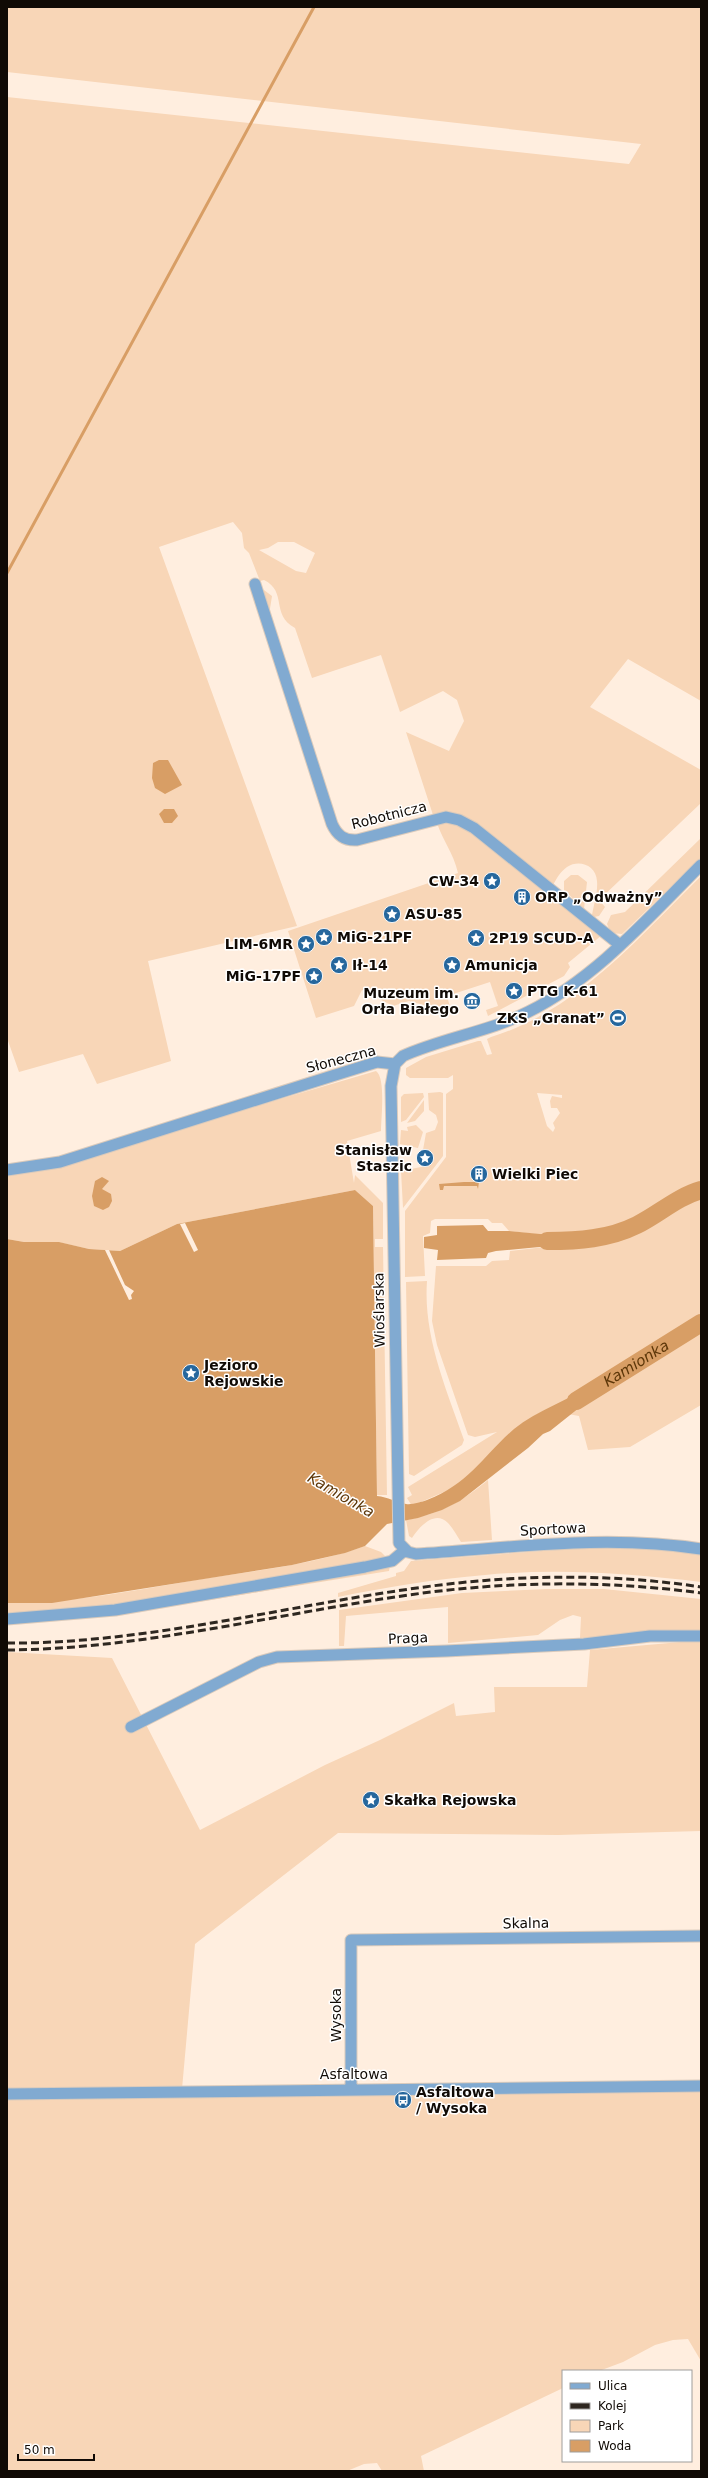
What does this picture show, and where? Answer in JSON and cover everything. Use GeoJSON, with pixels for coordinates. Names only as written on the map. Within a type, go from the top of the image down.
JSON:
{"type":"FeatureCollection","features":[{"type":"Feature","properties":{"kind":"street","name":"Robotnicza"},"geometry":{"type":"LineString","coordinates":[[255,584],[332,824],[340,835],[348,840],[357,840],[440,818],[459,820],[474,828],[620,945]]}},
{"type":"Feature","properties":{"kind":"street","name":"Słoneczna"},"geometry":{"type":"LineString","coordinates":[[7,1170],[60,1162],[378,1062],[395,1064],[409,1054],[505,1023],[529,1012],[576,984],[620,945],[701,865]]}},
{"type":"Feature","properties":{"kind":"street","name":"Wioślarska"},"geometry":{"type":"LineString","coordinates":[[395,1064],[391,1086],[397,1531],[399,1543],[407,1551]]}},
{"type":"Feature","properties":{"kind":"street","name":"Sportowa"},"geometry":{"type":"LineString","coordinates":[[407,1551],[416,1554],[437,1553],[580,1541],[637,1542],[701,1549]]}},
{"type":"Feature","properties":{"kind":"street"},"geometry":{"type":"LineString","coordinates":[[7,1619],[115,1610],[339,1572],[392,1561],[407,1551]]}},
{"type":"Feature","properties":{"kind":"street","name":"Praga"},"geometry":{"type":"LineString","coordinates":[[131,1727],[259,1662],[277,1657],[584,1644],[650,1636],[701,1636]]}},
{"type":"Feature","properties":{"kind":"street","name":"Skalna"},"geometry":{"type":"LineString","coordinates":[[351,1940],[701,1936]]}},
{"type":"Feature","properties":{"kind":"street","name":"Wysoka"},"geometry":{"type":"LineString","coordinates":[[351,1940],[351,2090]]}},
{"type":"Feature","properties":{"kind":"street","name":"Asfaltowa"},"geometry":{"type":"LineString","coordinates":[[7,2094],[701,2086]]}},
{"type":"Feature","properties":{"kind":"green space"},"geometry":{"type":"Polygon","coordinates":[[[7,7],[701,7],[701,701],[628,659],[590,707],[701,770],[701,803],[599,900],[605,907],[599,916],[594,917],[592,915],[597,881],[594,871],[590,867],[577,864],[567,867],[562,871],[553,885],[478,825],[433,815],[406,732],[449,751],[464,721],[457,700],[443,691],[400,712],[381,655],[312,678],[295,628],[287,622],[283,616],[278,597],[271,585],[264,580],[260,581],[249,553],[244,548],[242,533],[233,522],[159,547],[297,926],[148,961],[171,1061],[97,1084],[83,1054],[19,1072],[7,1038],[7,97],[629,164],[641,144],[7,72],[7,7]],[[278,542],[268,548],[259,550],[296,571],[306,573],[315,553],[294,542],[278,542]]]}},
{"type":"Feature","properties":{"kind":"green space"},"geometry":{"type":"Polygon","coordinates":[[[264,590],[272,596],[269,615],[262,594],[264,590]]]}},
{"type":"Feature","properties":{"kind":"green space"},"geometry":{"type":"Polygon","coordinates":[[[445,821],[472,832],[602,935],[568,963],[570,967],[564,976],[488,1016],[486,1010],[498,1006],[490,982],[447,996],[450,1007],[446,1011],[409,1001],[393,1006],[362,990],[354,1006],[316,1018],[288,931],[458,873],[437,823],[445,821]]]}},
{"type":"Feature","properties":{"kind":"green space"},"geometry":{"type":"Polygon","coordinates":[[[701,838],[701,858],[622,934],[611,933],[607,924],[611,915],[625,912],[701,838]]]}},
{"type":"Feature","properties":{"kind":"green space"},"geometry":{"type":"Polygon","coordinates":[[[571,875],[578,875],[587,882],[584,909],[564,890],[564,881],[571,875]]]}},
{"type":"Feature","properties":{"kind":"green space"},"geometry":{"type":"Polygon","coordinates":[[[701,876],[701,1405],[630,1447],[588,1450],[579,1416],[545,1410],[520,1425],[462,1484],[412,1506],[407,1498],[412,1495],[408,1487],[497,1432],[475,1437],[468,1435],[437,1345],[432,1321],[436,1266],[486,1266],[492,1261],[509,1260],[510,1251],[571,1244],[571,1238],[509,1231],[502,1223],[492,1223],[488,1219],[435,1219],[431,1221],[430,1233],[423,1236],[425,1276],[405,1277],[405,1211],[446,1157],[446,1094],[453,1089],[453,1075],[448,1078],[410,1078],[406,1075],[406,1068],[426,1057],[478,1041],[481,1041],[487,1055],[492,1054],[487,1039],[522,1025],[579,991],[630,947],[701,876]],[[537,1093],[547,1126],[553,1132],[555,1128],[553,1123],[560,1113],[557,1108],[551,1108],[550,1101],[552,1096],[562,1098],[562,1095],[537,1093]]]}},
{"type":"Feature","properties":{"kind":"green space"},"geometry":{"type":"Polygon","coordinates":[[[376,1071],[379,1075],[382,1090],[381,1131],[347,1141],[354,1183],[355,1175],[383,1203],[383,1239],[375,1239],[375,1247],[383,1247],[387,1495],[377,1495],[373,1206],[355,1190],[177,1224],[120,1251],[89,1249],[58,1242],[24,1242],[7,1239],[7,1174],[63,1167],[219,1117],[376,1071]]]}},
{"type":"Feature","properties":{"kind":"green space"},"geometry":{"type":"Polygon","coordinates":[[[423,1093],[424,1097],[406,1120],[401,1122],[401,1097],[404,1094],[423,1093]]]}},
{"type":"Feature","properties":{"kind":"green space"},"geometry":{"type":"Polygon","coordinates":[[[428,1093],[443,1093],[443,1156],[403,1208],[401,1171],[426,1166],[430,1162],[431,1153],[423,1150],[426,1133],[435,1130],[438,1122],[436,1115],[429,1110],[428,1093]]]}},
{"type":"Feature","properties":{"kind":"green space"},"geometry":{"type":"Polygon","coordinates":[[[424,1100],[424,1111],[415,1121],[407,1123],[424,1100]]]}},
{"type":"Feature","properties":{"kind":"green space"},"geometry":{"type":"Polygon","coordinates":[[[416,1125],[423,1132],[418,1148],[400,1144],[401,1130],[408,1131],[407,1127],[416,1125]]]}},
{"type":"Feature","properties":{"kind":"green space"},"geometry":{"type":"Polygon","coordinates":[[[427,1281],[427,1301],[432,1342],[443,1381],[464,1440],[462,1445],[414,1476],[409,1474],[406,1282],[427,1281]]]}},
{"type":"Feature","properties":{"kind":"green space"},"geometry":{"type":"Polygon","coordinates":[[[488,1480],[492,1540],[461,1542],[448,1523],[443,1519],[438,1518],[428,1521],[412,1538],[409,1536],[406,1520],[430,1514],[450,1506],[469,1495],[488,1480]]]}},
{"type":"Feature","properties":{"kind":"green space"},"geometry":{"type":"Polygon","coordinates":[[[365,1546],[381,1552],[385,1556],[374,1561],[120,1605],[7,1615],[7,1603],[58,1601],[133,1591],[288,1566],[365,1546]]]}},
{"type":"Feature","properties":{"kind":"green space"},"geometry":{"type":"Polygon","coordinates":[[[594,1547],[666,1549],[701,1555],[701,1582],[593,1572],[512,1573],[430,1581],[338,1597],[338,1593],[396,1576],[396,1573],[404,1571],[411,1561],[594,1547]]]}},
{"type":"Feature","properties":{"kind":"green space"},"geometry":{"type":"Polygon","coordinates":[[[390,1565],[389,1571],[111,1616],[7,1624],[390,1565]]]}},
{"type":"Feature","properties":{"kind":"green space"},"geometry":{"type":"Polygon","coordinates":[[[547,1589],[604,1589],[701,1599],[701,1632],[580,1638],[581,1617],[573,1615],[560,1620],[538,1635],[448,1643],[448,1607],[346,1616],[344,1646],[339,1646],[339,1610],[462,1593],[547,1589]]]}},
{"type":"Feature","properties":{"kind":"green space"},"geometry":{"type":"Polygon","coordinates":[[[681,1642],[701,1642],[701,1831],[558,1835],[338,1833],[195,1944],[182,2089],[701,2084],[701,2361],[688,2339],[673,2340],[655,2345],[623,2362],[602,2370],[562,2370],[562,2388],[421,2456],[424,2471],[382,2471],[377,2463],[364,2464],[347,2471],[7,2471],[7,1652],[112,1658],[200,1830],[325,1765],[380,1740],[454,1703],[456,1716],[495,1712],[494,1687],[587,1687],[590,1650],[681,1642]]]}},
{"type":"Feature","properties":{"kind":"water"},"geometry":{"type":"Polygon","coordinates":[[[159,760],[168,760],[182,785],[165,794],[155,788],[152,778],[153,763],[159,760]]]}},
{"type":"Feature","properties":{"kind":"water"},"geometry":{"type":"Polygon","coordinates":[[[164,809],[174,809],[178,816],[172,823],[164,823],[159,814],[164,809]]]}},
{"type":"Feature","properties":{"kind":"water"},"geometry":{"type":"Polygon","coordinates":[[[102,1177],[109,1181],[102,1189],[111,1194],[112,1201],[109,1207],[103,1210],[94,1206],[92,1196],[95,1181],[102,1177]]]}},
{"type":"Feature","properties":{"kind":"water"},"geometry":{"type":"Polygon","coordinates":[[[479,1182],[478,1189],[477,1186],[444,1186],[443,1190],[440,1190],[439,1184],[479,1182]]]}},
{"type":"Feature","properties":{"kind":"water","name":"Jezioro Rejowskie"},"geometry":{"type":"Polygon","coordinates":[[[355,1190],[373,1206],[377,1496],[408,1504],[425,1501],[442,1493],[465,1478],[503,1439],[523,1422],[594,1384],[599,1392],[550,1431],[543,1434],[528,1448],[460,1501],[442,1510],[418,1518],[387,1524],[365,1546],[345,1553],[292,1565],[52,1603],[7,1603],[7,1239],[24,1242],[59,1242],[89,1249],[120,1251],[177,1224],[355,1190]]]}},
{"type":"Feature","properties":{"kind":"water"},"geometry":{"type":"Polygon","coordinates":[[[483,1225],[488,1231],[509,1231],[571,1237],[571,1244],[496,1251],[488,1253],[486,1258],[437,1260],[438,1250],[424,1248],[424,1237],[437,1235],[437,1226],[483,1225]]]}},
{"type":"Feature","properties":{"kind":"pier"},"geometry":{"type":"Polygon","coordinates":[[[185,1223],[198,1250],[194,1252],[180,1224],[185,1223]]]}},
{"type":"Feature","properties":{"kind":"pier"},"geometry":{"type":"Polygon","coordinates":[[[105,1250],[109,1250],[125,1285],[134,1291],[131,1295],[132,1299],[129,1300],[105,1250]]]}},
{"type":"Feature","properties":{"kind":"waterway"},"geometry":{"type":"LineString","coordinates":[[7,573],[314,7]]}},
{"type":"Feature","properties":{"kind":"waterway","name":"Kamionka"},"geometry":{"type":"LineString","coordinates":[[547,1241],[582,1240],[626,1230],[645,1221],[676,1201],[701,1190]]}},
{"type":"Feature","properties":{"kind":"waterway","name":"Kamionka"},"geometry":{"type":"LineString","coordinates":[[576,1401],[701,1323]]}},
{"type":"Feature","properties":{"kind":"railway"},"geometry":{"type":"LineString","coordinates":[[7,1643],[57,1642],[156,1632],[403,1590],[477,1581],[552,1577],[589,1577],[664,1582],[701,1587]]}},
{"type":"Feature","properties":{"kind":"railway"},"geometry":{"type":"LineString","coordinates":[[7,1650],[60,1648],[167,1636],[378,1600],[465,1588],[532,1584],[566,1584],[634,1586],[701,1593]]}},
{"type":"Feature","properties":{"kind":"place","name":"CW-34"},"geometry":{"type":"Point","coordinates":[492,881]}},
{"type":"Feature","properties":{"kind":"place","name":"ORP „Odważny”"},"geometry":{"type":"Point","coordinates":[522,897]}},
{"type":"Feature","properties":{"kind":"place","name":"ASU-85"},"geometry":{"type":"Point","coordinates":[392,914]}},
{"type":"Feature","properties":{"kind":"place","name":"MiG-21PF"},"geometry":{"type":"Point","coordinates":[324,937]}},
{"type":"Feature","properties":{"kind":"place","name":"2P19 SCUD-A"},"geometry":{"type":"Point","coordinates":[476,938]}},
{"type":"Feature","properties":{"kind":"place","name":"LIM-6MR"},"geometry":{"type":"Point","coordinates":[306,944]}},
{"type":"Feature","properties":{"kind":"place","name":"Ił-14"},"geometry":{"type":"Point","coordinates":[339,965]}},
{"type":"Feature","properties":{"kind":"place","name":"Amunicja"},"geometry":{"type":"Point","coordinates":[452,965]}},
{"type":"Feature","properties":{"kind":"place","name":"MiG-17PF"},"geometry":{"type":"Point","coordinates":[314,976]}},
{"type":"Feature","properties":{"kind":"place","name":"PTG K-61"},"geometry":{"type":"Point","coordinates":[514,991]}},
{"type":"Feature","properties":{"kind":"place","name":"Muzeum im. Orła Białego"},"geometry":{"type":"Point","coordinates":[472,1001]}},
{"type":"Feature","properties":{"kind":"place","name":"ZKS „Granat”"},"geometry":{"type":"Point","coordinates":[618,1018]}},
{"type":"Feature","properties":{"kind":"place","name":"Stanisław Staszic"},"geometry":{"type":"Point","coordinates":[425,1158]}},
{"type":"Feature","properties":{"kind":"place","name":"Wielki Piec"},"geometry":{"type":"Point","coordinates":[479,1174]}},
{"type":"Feature","properties":{"kind":"place","name":"Jezioro Rejowskie"},"geometry":{"type":"Point","coordinates":[191,1373]}},
{"type":"Feature","properties":{"kind":"place","name":"Skałka Rejowska"},"geometry":{"type":"Point","coordinates":[371,1800]}},
{"type":"Feature","properties":{"kind":"place","name":"Asfaltowa / Wysoka"},"geometry":{"type":"Point","coordinates":[403,2100]}}]}
